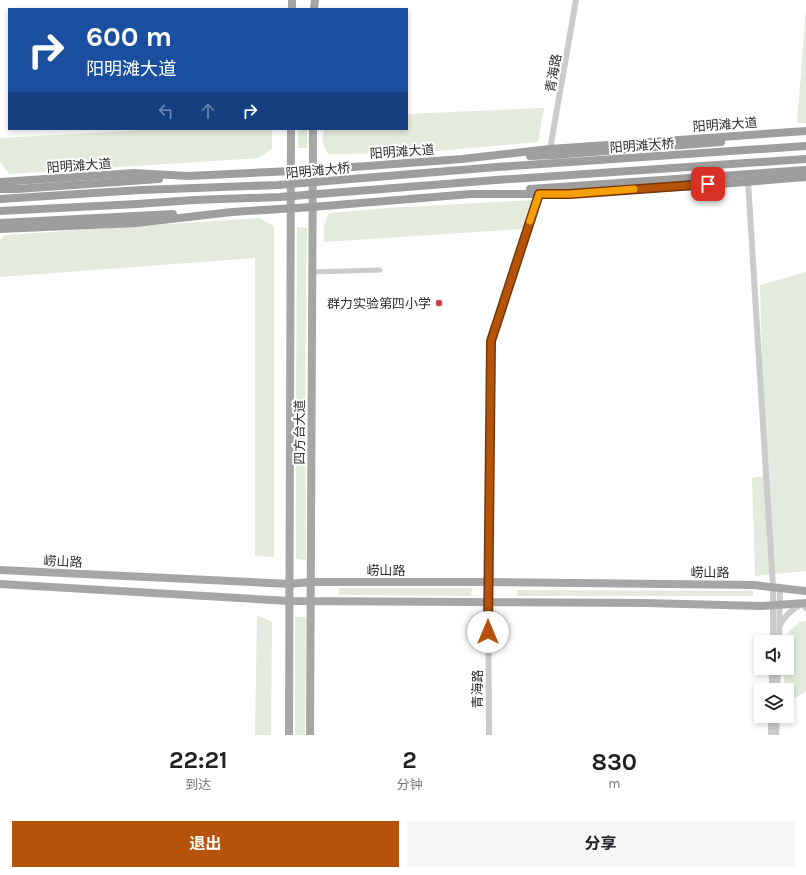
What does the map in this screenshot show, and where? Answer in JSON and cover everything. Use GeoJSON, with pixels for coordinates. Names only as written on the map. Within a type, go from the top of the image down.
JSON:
{"type":"FeatureCollection","features":[{"type":"Feature","properties":{"kind":"highway","name":"阳明滩大道"},"geometry":{"type":"LineString","coordinates":[[0,182],[134,173],[188,176],[313,170],[467,158],[550,149],[806,131]]}},
{"type":"Feature","properties":{"kind":"highway"},"geometry":{"type":"LineString","coordinates":[[467,158],[616,151],[806,136]]}},
{"type":"Feature","properties":{"kind":"highway","name":"阳明滩大桥"},"geometry":{"type":"LineString","coordinates":[[0,199],[142,190],[278,185],[497,167],[806,146]]}},
{"type":"Feature","properties":{"kind":"highway","name":"阳明滩大桥"},"geometry":{"type":"LineString","coordinates":[[0,211],[194,200],[280,197],[504,179],[806,159]]}},
{"type":"Feature","properties":{"kind":"highway"},"geometry":{"type":"LineString","coordinates":[[0,223],[312,207],[553,187],[806,170]]}},
{"type":"Feature","properties":{"kind":"highway"},"geometry":{"type":"LineString","coordinates":[[0,189],[134,181],[188,176]]}},
{"type":"Feature","properties":{"kind":"highway"},"geometry":{"type":"LineString","coordinates":[[471,194],[570,194],[806,177]]}},
{"type":"Feature","properties":{"kind":"highway"},"geometry":{"type":"LineString","coordinates":[[0,229],[136,223],[232,212]]}},
{"type":"Feature","properties":{"kind":"main road","name":"四方台大道"},"geometry":{"type":"LineString","coordinates":[[289,735],[290,130]]}},
{"type":"Feature","properties":{"kind":"main road","name":"四方台大道"},"geometry":{"type":"LineString","coordinates":[[310,735],[313,130]]}},
{"type":"Feature","properties":{"kind":"main road","name":"崂山路"},"geometry":{"type":"LineString","coordinates":[[0,570],[290,584],[310,582],[488,582],[754,585],[806,591]]}},
{"type":"Feature","properties":{"kind":"main road","name":"崂山路"},"geometry":{"type":"LineString","coordinates":[[0,584],[290,601],[805,605]]}},
{"type":"Feature","properties":{"kind":"street","name":"青海路"},"geometry":{"type":"LineString","coordinates":[[550,149],[576,0]]}},
{"type":"Feature","properties":{"kind":"street"},"geometry":{"type":"LineString","coordinates":[[748,181],[776,588],[774,635]]}},
{"type":"Feature","properties":{"kind":"street","name":"青海路"},"geometry":{"type":"LineString","coordinates":[[488,735],[491,341],[539,194]]}},
{"type":"Feature","properties":{"kind":"street"},"geometry":{"type":"LineString","coordinates":[[312,272],[380,270]]}},
{"type":"Feature","properties":{"kind":"street"},"geometry":{"type":"LineString","coordinates":[[776,605],[779,635]]}},
{"type":"Feature","properties":{"kind":"street"},"geometry":{"type":"LineString","coordinates":[[779,628],[782,620],[790,612],[796,607],[805,605]]}},
{"type":"Feature","properties":{"kind":"street"},"geometry":{"type":"LineString","coordinates":[[770,735],[771,723]]}},
{"type":"Feature","properties":{"kind":"street"},"geometry":{"type":"LineString","coordinates":[[776,735],[777,723]]}},
{"type":"Feature","properties":{"kind":"shaded area"},"geometry":{"type":"Polygon","coordinates":[[[806,9],[806,123],[797,123],[806,9]]]}},
{"type":"Feature","properties":{"kind":"shaded area"},"geometry":{"type":"Polygon","coordinates":[[[544,108],[538,142],[414,153],[328,154],[322,140],[324,130],[408,130],[408,114],[544,108]]]}},
{"type":"Feature","properties":{"kind":"shaded area"},"geometry":{"type":"Polygon","coordinates":[[[146,130],[272,130],[272,149],[258,158],[9,174],[0,162],[0,138],[146,130]]]}},
{"type":"Feature","properties":{"kind":"shaded area"},"geometry":{"type":"Polygon","coordinates":[[[298,130],[307,130],[307,148],[298,148],[298,130]]]}},
{"type":"Feature","properties":{"kind":"shaded area"},"geometry":{"type":"Polygon","coordinates":[[[534,200],[523,229],[324,242],[324,226],[329,213],[388,208],[534,200]]]}},
{"type":"Feature","properties":{"kind":"shaded area"},"geometry":{"type":"Polygon","coordinates":[[[259,218],[274,226],[274,557],[255,556],[255,258],[0,277],[0,240],[5,235],[259,218]]]}},
{"type":"Feature","properties":{"kind":"shaded area"},"geometry":{"type":"Polygon","coordinates":[[[297,227],[307,228],[305,405],[296,405],[297,227]]]}},
{"type":"Feature","properties":{"kind":"shaded area"},"geometry":{"type":"Polygon","coordinates":[[[806,272],[806,571],[755,576],[752,478],[765,476],[760,285],[806,272]]]}},
{"type":"Feature","properties":{"kind":"shaded area"},"geometry":{"type":"Polygon","coordinates":[[[305,414],[306,560],[296,559],[296,415],[305,414]]]}},
{"type":"Feature","properties":{"kind":"shaded area"},"geometry":{"type":"Polygon","coordinates":[[[339,588],[472,588],[471,596],[339,595],[339,588]]]}},
{"type":"Feature","properties":{"kind":"shaded area"},"geometry":{"type":"Polygon","coordinates":[[[517,590],[753,591],[753,596],[517,596],[517,590]]]}},
{"type":"Feature","properties":{"kind":"shaded area"},"geometry":{"type":"Polygon","coordinates":[[[257,615],[272,622],[271,735],[255,735],[257,615]]]}},
{"type":"Feature","properties":{"kind":"shaded area"},"geometry":{"type":"Polygon","coordinates":[[[295,617],[306,617],[305,735],[295,735],[295,617]]]}},
{"type":"Feature","properties":{"kind":"shaded area"},"geometry":{"type":"Polygon","coordinates":[[[806,621],[806,691],[794,699],[794,683],[784,683],[784,675],[794,675],[794,635],[788,635],[789,631],[800,622],[806,621]]]}},
{"type":"Feature","properties":{"kind":"slow traffic"},"geometry":{"type":"LineString","coordinates":[[530,221],[539,194],[570,194],[634,189]]}},
{"type":"Feature","properties":{"kind":"place","name":"群力实验第四小学"},"geometry":{"type":"Point","coordinates":[439,303]}},
{"type":"Feature","properties":{"kind":"route"},"geometry":{"type":"LineString","coordinates":[[488,632],[491,341],[539,194],[570,194],[708,184]]}}]}
